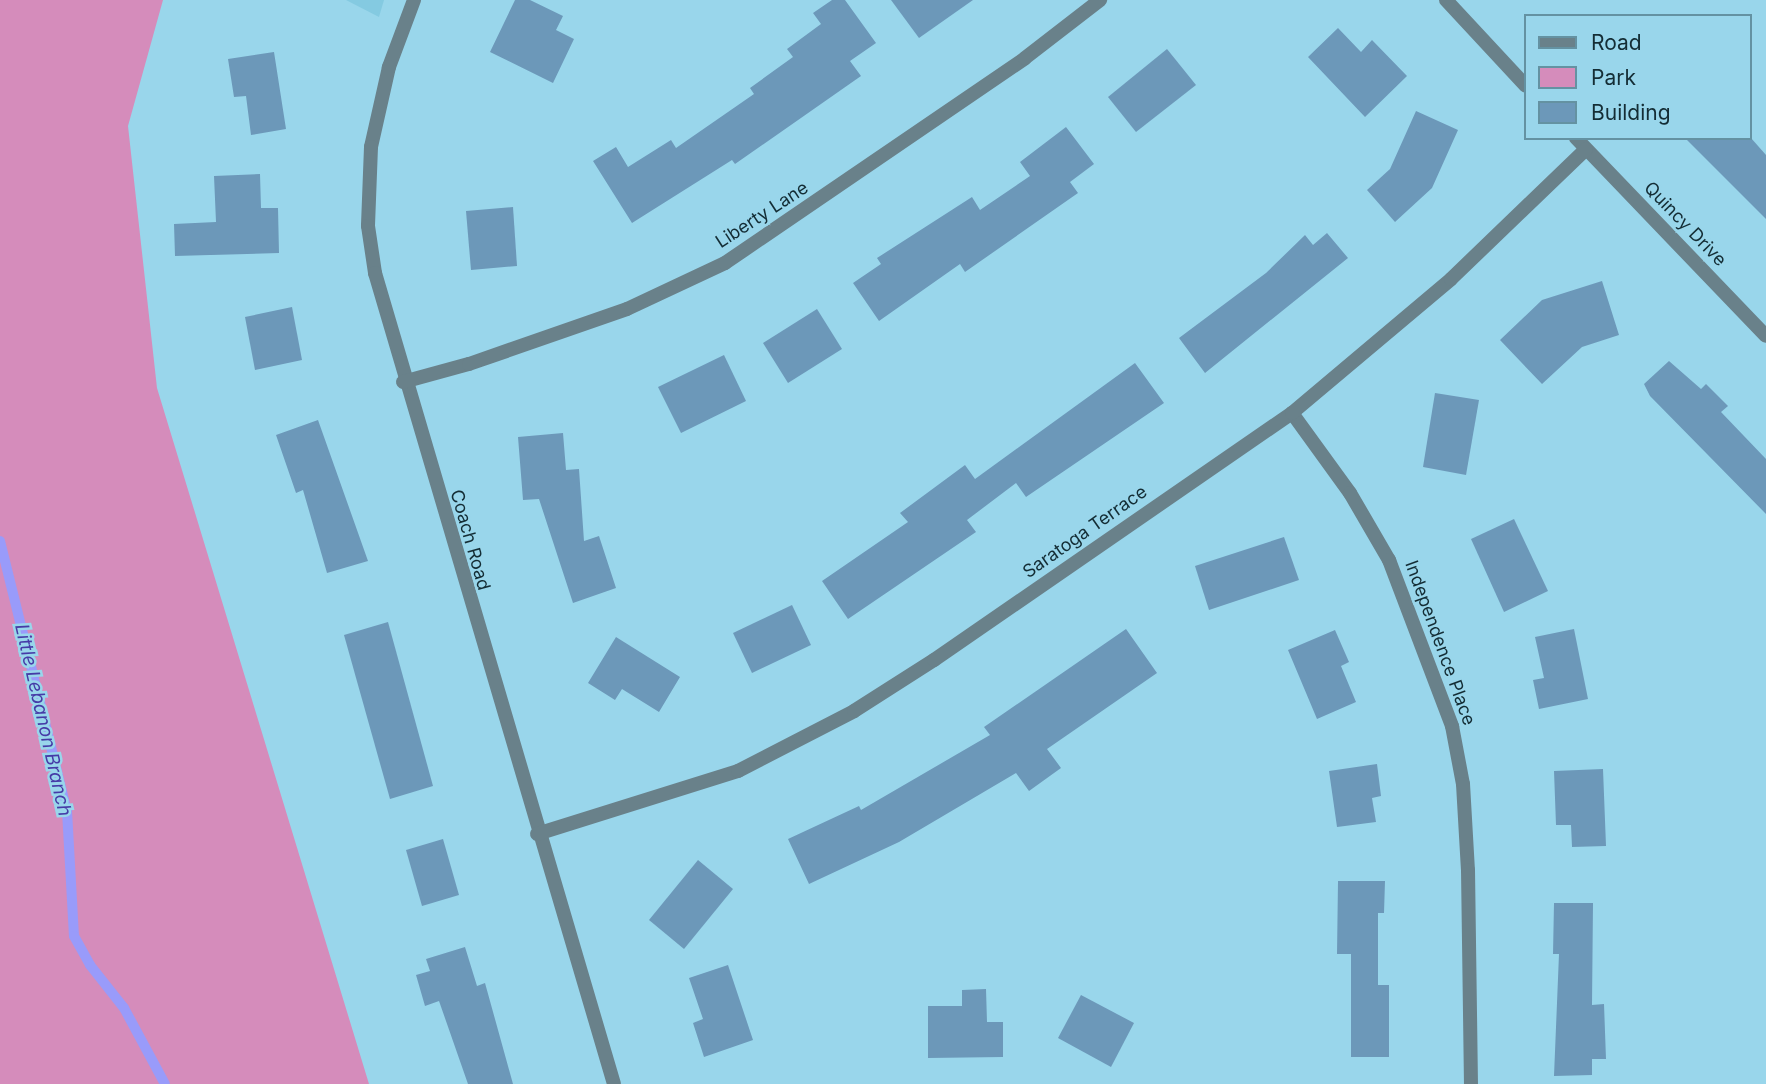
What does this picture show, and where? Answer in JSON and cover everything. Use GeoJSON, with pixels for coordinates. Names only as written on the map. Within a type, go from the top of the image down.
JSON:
{"type":"FeatureCollection","features":[{"type":"Feature","properties":{"kind":"street","name":"Coach Road"},"geometry":{"type":"LineString","coordinates":[[414,0],[378,107],[368,186],[375,273],[403,382],[614,1084]]}},
{"type":"Feature","properties":{"kind":"street","name":"Liberty Lane"},"geometry":{"type":"LineString","coordinates":[[403,382],[469,364],[627,309],[725,263],[1025,58],[1100,0]]}},
{"type":"Feature","properties":{"kind":"street"},"geometry":{"type":"LineString","coordinates":[[1446,0],[1524,84]]}},
{"type":"Feature","properties":{"kind":"street","name":"Quincy Drive"},"geometry":{"type":"LineString","coordinates":[[1581,144],[1766,336]]}},
{"type":"Feature","properties":{"kind":"street","name":"Saratoga Terrace"},"geometry":{"type":"LineString","coordinates":[[537,834],[738,771],[854,711],[1292,413],[1443,287],[1581,144]]}},
{"type":"Feature","properties":{"kind":"street","name":"Independence Place"},"geometry":{"type":"LineString","coordinates":[[1292,413],[1350,493],[1389,560],[1452,726],[1463,784],[1468,870],[1471,1084]]}},
{"type":"Feature","properties":{"kind":"shaded area"},"geometry":{"type":"Polygon","coordinates":[[[346,0],[384,0],[379,17],[346,0]]]}},
{"type":"Feature","properties":{"kind":"green space"},"geometry":{"type":"Polygon","coordinates":[[[0,0],[163,0],[128,126],[157,388],[369,1084],[0,1084],[0,0]]]}},
{"type":"Feature","properties":{"kind":"building"},"geometry":{"type":"Polygon","coordinates":[[[515,0],[530,0],[563,16],[556,30],[574,39],[553,83],[490,52],[515,0]]]}},
{"type":"Feature","properties":{"kind":"building"},"geometry":{"type":"Polygon","coordinates":[[[832,0],[845,0],[876,43],[850,61],[861,76],[735,164],[732,160],[632,223],[593,161],[616,147],[628,167],[671,140],[676,148],[754,94],[750,88],[793,57],[787,49],[821,24],[813,13],[832,0]]]}},
{"type":"Feature","properties":{"kind":"building"},"geometry":{"type":"Polygon","coordinates":[[[891,0],[973,0],[919,38],[891,0]]]}},
{"type":"Feature","properties":{"kind":"building"},"geometry":{"type":"Polygon","coordinates":[[[1338,28],[1361,52],[1372,40],[1407,76],[1365,117],[1308,57],[1338,28]]]}},
{"type":"Feature","properties":{"kind":"building"},"geometry":{"type":"Polygon","coordinates":[[[1167,49],[1196,85],[1136,132],[1108,97],[1167,49]]]}},
{"type":"Feature","properties":{"kind":"building"},"geometry":{"type":"Polygon","coordinates":[[[274,52],[286,129],[251,135],[246,96],[234,97],[228,59],[274,52]]]}},
{"type":"Feature","properties":{"kind":"building"},"geometry":{"type":"Polygon","coordinates":[[[1416,111],[1458,130],[1432,188],[1395,222],[1367,190],[1390,169],[1416,111]]]}},
{"type":"Feature","properties":{"kind":"building"},"geometry":{"type":"Polygon","coordinates":[[[1066,127],[1094,164],[1070,182],[1078,193],[965,272],[960,264],[879,321],[853,283],[881,264],[877,258],[972,197],[980,210],[1030,176],[1020,162],[1066,127]]]}},
{"type":"Feature","properties":{"kind":"building"},"geometry":{"type":"Polygon","coordinates":[[[1752,139],[1766,155],[1766,219],[1687,140],[1752,139]]]}},
{"type":"Feature","properties":{"kind":"building"},"geometry":{"type":"Polygon","coordinates":[[[260,174],[261,208],[278,208],[279,253],[175,256],[174,224],[216,222],[214,176],[260,174]]]}},
{"type":"Feature","properties":{"kind":"building"},"geometry":{"type":"Polygon","coordinates":[[[513,207],[517,266],[471,270],[466,211],[513,207]]]}},
{"type":"Feature","properties":{"kind":"building"},"geometry":{"type":"Polygon","coordinates":[[[1327,233],[1348,258],[1205,373],[1179,338],[1266,273],[1305,235],[1313,245],[1327,233]]]}},
{"type":"Feature","properties":{"kind":"building"},"geometry":{"type":"Polygon","coordinates":[[[1602,281],[1619,335],[1582,347],[1542,384],[1500,340],[1542,300],[1602,281]]]}},
{"type":"Feature","properties":{"kind":"building"},"geometry":{"type":"Polygon","coordinates":[[[292,307],[302,360],[255,370],[245,317],[292,307]]]}},
{"type":"Feature","properties":{"kind":"building"},"geometry":{"type":"Polygon","coordinates":[[[817,309],[842,349],[788,383],[763,343],[817,309]]]}},
{"type":"Feature","properties":{"kind":"building"},"geometry":{"type":"Polygon","coordinates":[[[724,355],[746,401],[681,433],[658,387],[724,355]]]}},
{"type":"Feature","properties":{"kind":"building"},"geometry":{"type":"Polygon","coordinates":[[[1669,361],[1701,389],[1706,384],[1728,406],[1721,412],[1766,459],[1766,514],[1650,396],[1644,384],[1669,361]]]}},
{"type":"Feature","properties":{"kind":"building"},"geometry":{"type":"Polygon","coordinates":[[[1135,363],[1164,403],[1026,497],[1016,483],[967,520],[976,532],[848,619],[822,581],[908,522],[900,513],[965,465],[975,479],[1135,363]]]}},
{"type":"Feature","properties":{"kind":"building"},"geometry":{"type":"Polygon","coordinates":[[[1435,393],[1479,400],[1466,475],[1423,467],[1435,393]]]}},
{"type":"Feature","properties":{"kind":"building"},"geometry":{"type":"Polygon","coordinates":[[[318,420],[368,561],[327,573],[303,490],[296,493],[276,435],[318,420]]]}},
{"type":"Feature","properties":{"kind":"building"},"geometry":{"type":"Polygon","coordinates":[[[563,433],[566,470],[579,469],[584,541],[599,536],[616,588],[573,603],[539,499],[523,500],[518,437],[563,433]]]}},
{"type":"Feature","properties":{"kind":"building"},"geometry":{"type":"Polygon","coordinates":[[[1514,519],[1548,591],[1504,612],[1471,539],[1514,519]]]}},
{"type":"Feature","properties":{"kind":"building"},"geometry":{"type":"Polygon","coordinates":[[[1284,537],[1299,580],[1209,610],[1195,566],[1284,537]]]}},
{"type":"Feature","properties":{"kind":"building"},"geometry":{"type":"Polygon","coordinates":[[[792,605],[811,645],[752,673],[733,633],[792,605]]]}},
{"type":"Feature","properties":{"kind":"building"},"geometry":{"type":"Polygon","coordinates":[[[388,622],[433,786],[390,799],[344,635],[388,622]]]}},
{"type":"Feature","properties":{"kind":"building"},"geometry":{"type":"Polygon","coordinates":[[[1126,629],[1157,673],[1047,749],[1061,768],[1029,791],[1016,773],[899,842],[809,884],[788,839],[859,806],[861,810],[990,735],[984,727],[1126,629]]]}},
{"type":"Feature","properties":{"kind":"building"},"geometry":{"type":"Polygon","coordinates":[[[1574,629],[1588,699],[1539,709],[1533,680],[1544,678],[1535,637],[1574,629]]]}},
{"type":"Feature","properties":{"kind":"building"},"geometry":{"type":"Polygon","coordinates":[[[1335,630],[1349,662],[1341,666],[1356,702],[1317,719],[1288,650],[1335,630]]]}},
{"type":"Feature","properties":{"kind":"building"},"geometry":{"type":"Polygon","coordinates":[[[616,637],[680,677],[659,712],[622,689],[615,700],[588,683],[616,637]]]}},
{"type":"Feature","properties":{"kind":"building"},"geometry":{"type":"Polygon","coordinates":[[[1377,764],[1381,796],[1372,798],[1376,822],[1337,827],[1329,771],[1377,764]]]}},
{"type":"Feature","properties":{"kind":"building"},"geometry":{"type":"Polygon","coordinates":[[[1603,769],[1606,846],[1572,847],[1571,825],[1556,825],[1554,771],[1603,769]]]}},
{"type":"Feature","properties":{"kind":"building"},"geometry":{"type":"Polygon","coordinates":[[[443,839],[459,895],[422,906],[406,850],[443,839]]]}},
{"type":"Feature","properties":{"kind":"building"},"geometry":{"type":"Polygon","coordinates":[[[698,860],[733,889],[684,949],[649,920],[698,860]]]}},
{"type":"Feature","properties":{"kind":"building"},"geometry":{"type":"Polygon","coordinates":[[[1338,881],[1385,881],[1384,913],[1378,913],[1378,985],[1389,985],[1389,1057],[1351,1057],[1351,954],[1337,954],[1338,881]]]}},
{"type":"Feature","properties":{"kind":"building"},"geometry":{"type":"Polygon","coordinates":[[[1554,903],[1593,903],[1592,1005],[1604,1004],[1606,1059],[1592,1059],[1592,1075],[1554,1076],[1559,954],[1553,954],[1554,903]]]}},
{"type":"Feature","properties":{"kind":"building"},"geometry":{"type":"Polygon","coordinates":[[[465,947],[477,986],[485,983],[513,1084],[468,1084],[439,1001],[425,1006],[416,975],[430,971],[426,959],[465,947]]]}},
{"type":"Feature","properties":{"kind":"building"},"geometry":{"type":"Polygon","coordinates":[[[728,965],[753,1040],[704,1057],[693,1023],[703,1019],[689,978],[728,965]]]}},
{"type":"Feature","properties":{"kind":"building"},"geometry":{"type":"Polygon","coordinates":[[[986,989],[987,1022],[1003,1022],[1003,1057],[928,1058],[928,1006],[962,1006],[962,990],[986,989]]]}},
{"type":"Feature","properties":{"kind":"building"},"geometry":{"type":"Polygon","coordinates":[[[1081,995],[1134,1023],[1111,1067],[1058,1038],[1081,995]]]}},
{"type":"Feature","properties":{"kind":"waterway","name":"Little Lebanon Branch"},"geometry":{"type":"LineString","coordinates":[[0,541],[67,811],[74,936],[90,965],[124,1008],[165,1084]]}}]}
